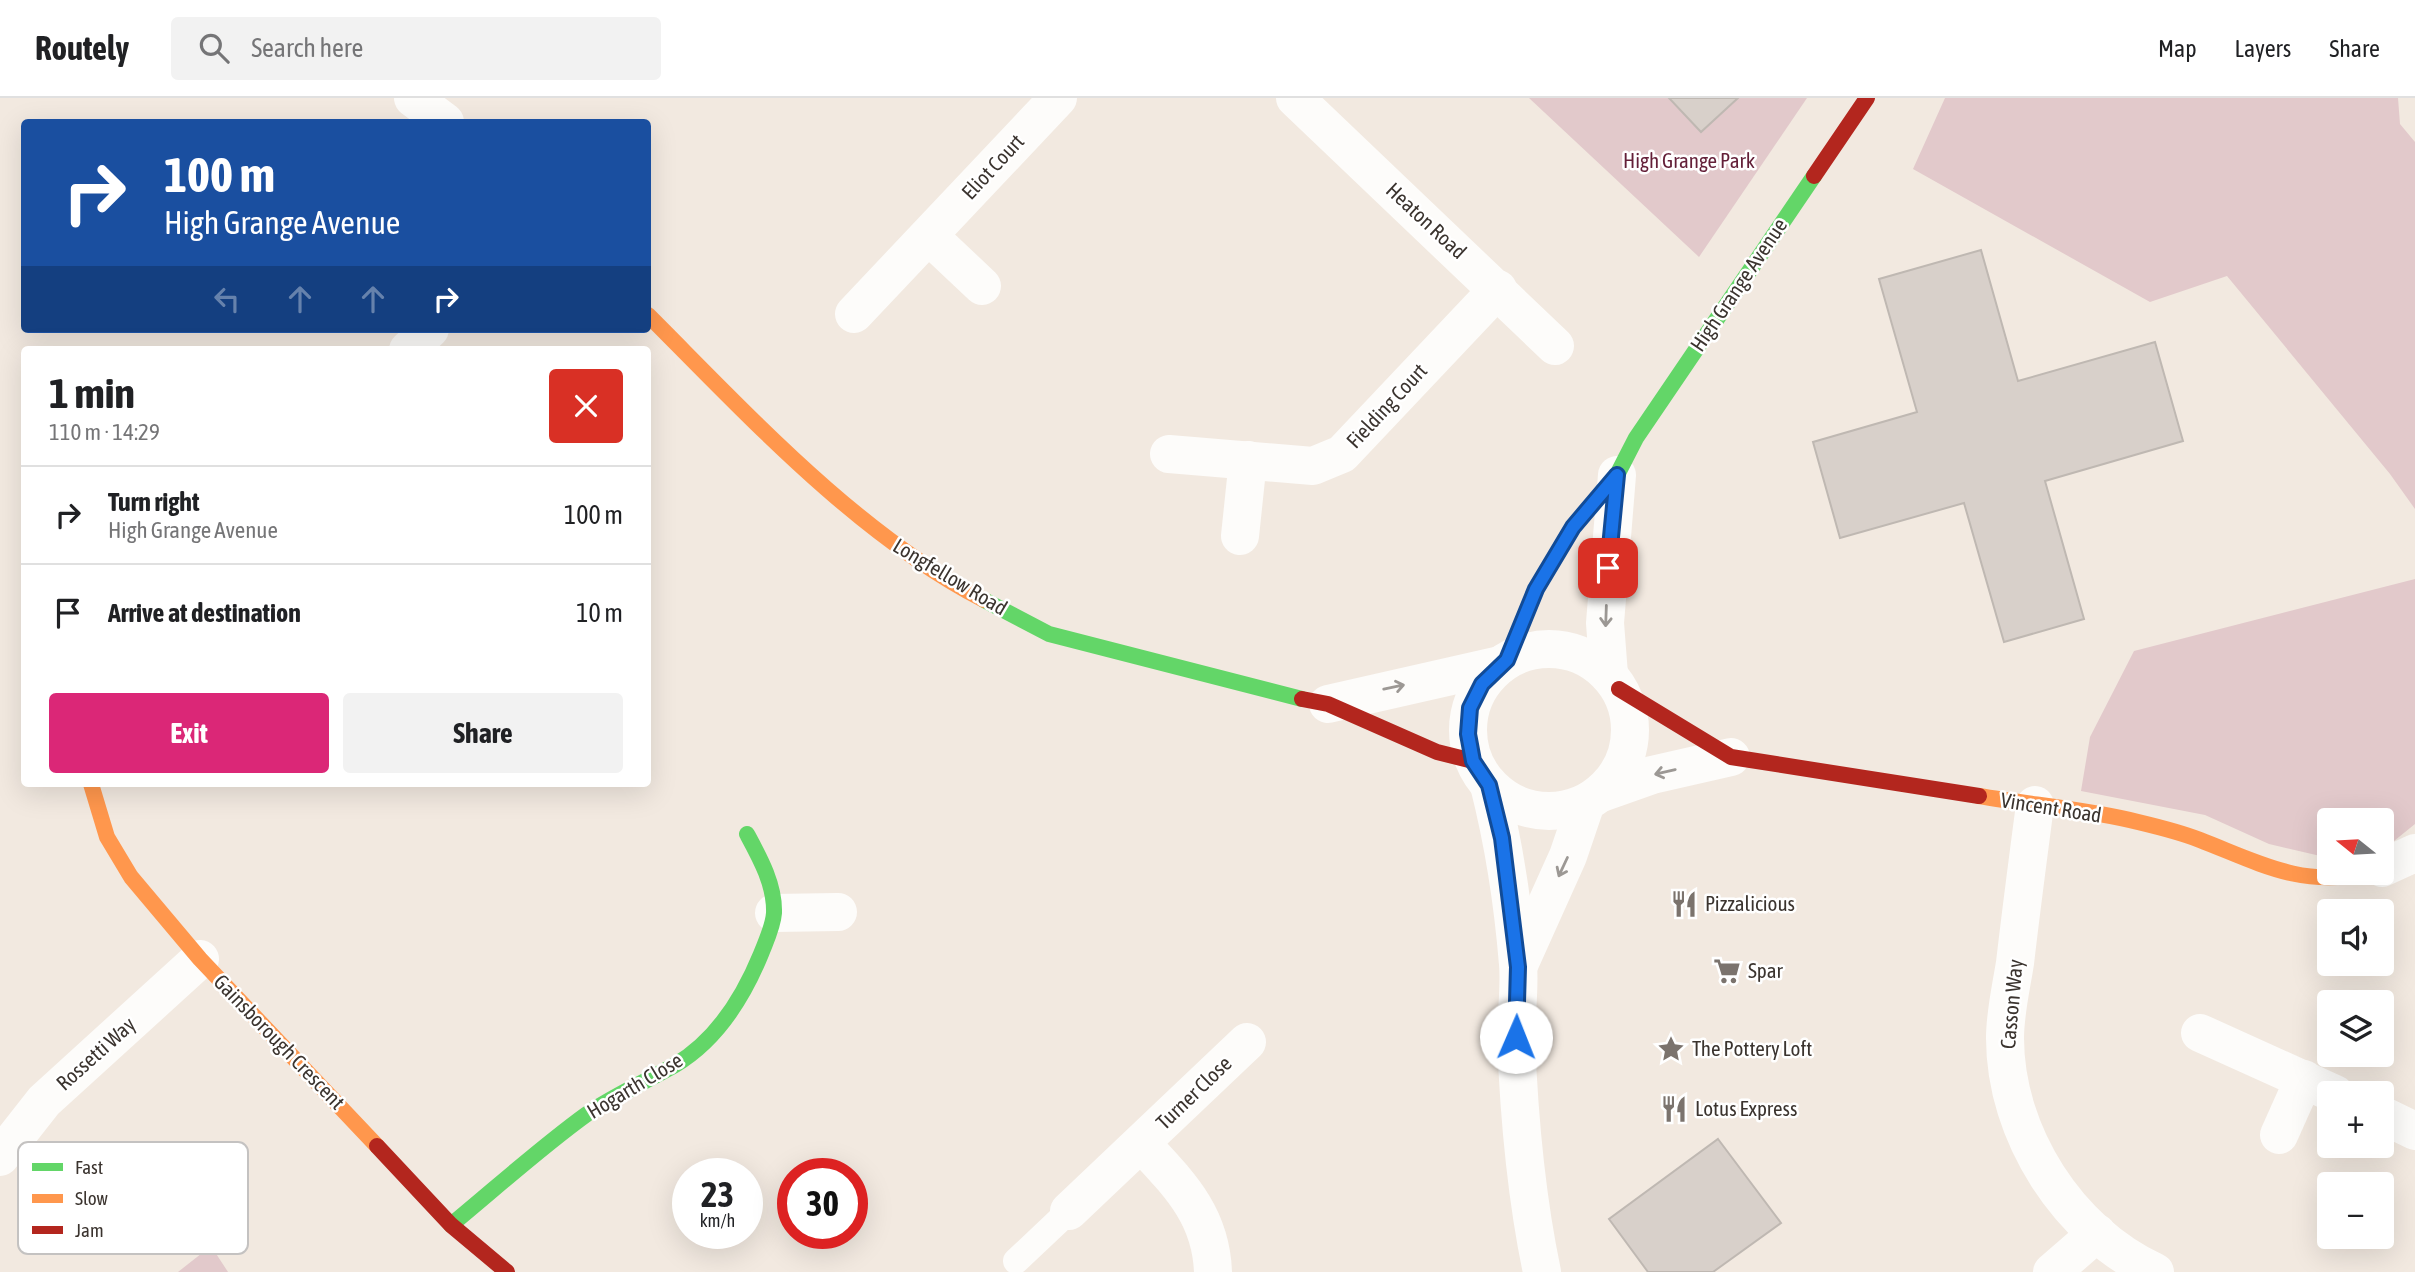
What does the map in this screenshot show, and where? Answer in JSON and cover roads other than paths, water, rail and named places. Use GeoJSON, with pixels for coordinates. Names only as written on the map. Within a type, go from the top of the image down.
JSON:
{"type":"FeatureCollection","features":[{"type":"Feature","properties":{"kind":"street"},"geometry":{"type":"LineString","coordinates":[[413,98],[441,119]]}},
{"type":"Feature","properties":{"kind":"street","name":"Eliot Court"},"geometry":{"type":"LineString","coordinates":[[854,314],[1058,98]]}},
{"type":"Feature","properties":{"kind":"street","name":"Heaton Road"},"geometry":{"type":"LineString","coordinates":[[1295,98],[1555,346]]}},
{"type":"Feature","properties":{"kind":"street","name":"High Grange Avenue"},"geometry":{"type":"LineString","coordinates":[[1542,1272],[1534,1233],[1520,1103],[1516,1037],[1518,967],[1502,838],[1468,734],[1470,708],[1482,684],[1504,663],[1536,589],[1573,527],[1617,475],[1636,438],[1672,382],[1867,98]]}},
{"type":"Feature","properties":{"kind":"street"},"geometry":{"type":"LineString","coordinates":[[929,236],[982,286]]}},
{"type":"Feature","properties":{"kind":"street","name":"Fielding Court"},"geometry":{"type":"LineString","coordinates":[[1169,454],[1313,466],[1342,454],[1498,289]]}},
{"type":"Feature","properties":{"kind":"street","name":"Longfellow Road"},"geometry":{"type":"LineString","coordinates":[[651,318],[754,421],[884,538],[970,593],[1049,634],[1257,689],[1328,704]]}},
{"type":"Feature","properties":{"kind":"street"},"geometry":{"type":"LineString","coordinates":[[412,346],[426,333]]}},
{"type":"Feature","properties":{"kind":"street"},"geometry":{"type":"LineString","coordinates":[[1240,536],[1248,460]]}},
{"type":"Feature","properties":{"kind":"street","name":"High Grange Avenue"},"geometry":{"type":"LineString","coordinates":[[1518,967],[1594,798],[1619,771],[1629,744],[1629,716],[1614,682],[1605,623],[1617,475]]}},
{"type":"Feature","properties":{"kind":"street"},"geometry":{"type":"LineString","coordinates":[[1328,704],[1504,663],[1533,650],[1561,649],[1587,658],[1614,682]]}},
{"type":"Feature","properties":{"kind":"street","name":"Vincent Road"},"geometry":{"type":"LineString","coordinates":[[1614,682],[1731,757]]}},
{"type":"Feature","properties":{"kind":"street"},"geometry":{"type":"LineString","coordinates":[[1328,704],[1481,773],[1510,802],[1535,811],[1561,811],[1594,798]]}},
{"type":"Feature","properties":{"kind":"street","name":"Vincent Road"},"geometry":{"type":"LineString","coordinates":[[1594,798],[1652,775],[1731,757],[2135,821],[2196,839],[2267,868],[2317,878]]}},
{"type":"Feature","properties":{"kind":"street","name":"Gainsborough Crescent"},"geometry":{"type":"LineString","coordinates":[[91,787],[91,794],[107,837],[131,877],[200,959],[451,1225],[507,1272]]}},
{"type":"Feature","properties":{"kind":"street","name":"Casson Way"},"geometry":{"type":"LineString","coordinates":[[2035,805],[2005,1037],[2008,1076],[2025,1136],[2056,1188],[2079,1218],[2096,1233],[2127,1259],[2155,1272]]}},
{"type":"Feature","properties":{"kind":"street","name":"Hogarth Close"},"geometry":{"type":"LineString","coordinates":[[451,1225],[586,1115],[635,1084],[676,1064],[706,1040],[731,1013],[750,980],[769,934],[774,913],[766,868],[747,834]]}},
{"type":"Feature","properties":{"kind":"street"},"geometry":{"type":"LineString","coordinates":[[2394,863],[2415,853]]}},
{"type":"Feature","properties":{"kind":"street"},"geometry":{"type":"LineString","coordinates":[[774,913],[838,912]]}},
{"type":"Feature","properties":{"kind":"street","name":"Rossetti Way"},"geometry":{"type":"LineString","coordinates":[[0,1157],[44,1101],[200,959]]}},
{"type":"Feature","properties":{"kind":"street"},"geometry":{"type":"LineString","coordinates":[[2200,1033],[2317,1085]]}},
{"type":"Feature","properties":{"kind":"street","name":"Turner Close"},"geometry":{"type":"LineString","coordinates":[[1069,1211],[1247,1042]]}},
{"type":"Feature","properties":{"kind":"street"},"geometry":{"type":"LineString","coordinates":[[2279,1135],[2317,1090]]}},
{"type":"Feature","properties":{"kind":"street"},"geometry":{"type":"LineString","coordinates":[[2394,1120],[2415,1130]]}},
{"type":"Feature","properties":{"kind":"street","name":"Turner Close"},"geometry":{"type":"LineString","coordinates":[[1142,1144],[1177,1182],[1200,1214],[1212,1251],[1213,1272]]}},
{"type":"Feature","properties":{"kind":"street"},"geometry":{"type":"LineString","coordinates":[[2052,1272],[2096,1233]]}},
{"type":"Feature","properties":{"kind":"lane"},"geometry":{"type":"LineString","coordinates":[[1016,1261],[1069,1211]]}},
{"type":"Feature","properties":{"kind":"place","name":"Pizzalicious"},"geometry":{"type":"Point","coordinates":[1684,904]}},
{"type":"Feature","properties":{"kind":"place","name":"Spar"},"geometry":{"type":"Point","coordinates":[1727,971]}},
{"type":"Feature","properties":{"kind":"place","name":"The Pottery Loft"},"geometry":{"type":"Point","coordinates":[1671,1049]}},
{"type":"Feature","properties":{"kind":"place","name":"Lotus Express"},"geometry":{"type":"Point","coordinates":[1674,1109]}},
{"type":"Feature","properties":{"kind":"park label","name":"High Grange Park"},"geometry":{"type":"Point","coordinates":[1689,161]}}]}
